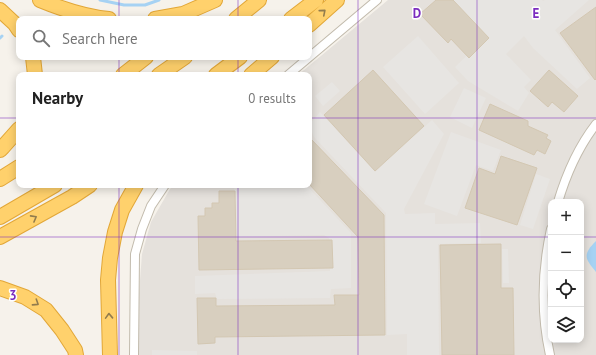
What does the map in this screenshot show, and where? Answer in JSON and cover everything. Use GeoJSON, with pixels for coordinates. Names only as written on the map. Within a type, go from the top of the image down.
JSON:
{"type":"FeatureCollection","features":[{"type":"Feature","properties":{"kind":"highway"},"geometry":{"type":"LineString","coordinates":[[40,0],[65,10],[91,16]]}},
{"type":"Feature","properties":{"kind":"highway"},"geometry":{"type":"LineString","coordinates":[[172,16],[183,14],[214,0]]}},
{"type":"Feature","properties":{"kind":"highway"},"geometry":{"type":"LineString","coordinates":[[200,16],[221,0]]}},
{"type":"Feature","properties":{"kind":"highway"},"geometry":{"type":"LineString","coordinates":[[240,16],[260,0]]}},
{"type":"Feature","properties":{"kind":"highway"},"geometry":{"type":"LineString","coordinates":[[295,16],[316,0]]}},
{"type":"Feature","properties":{"kind":"highway"},"geometry":{"type":"LineString","coordinates":[[312,22],[337,0]]}},
{"type":"Feature","properties":{"kind":"highway"},"geometry":{"type":"LineString","coordinates":[[0,10],[16,26]]}},
{"type":"Feature","properties":{"kind":"highway"},"geometry":{"type":"LineString","coordinates":[[33,60],[35,72]]}},
{"type":"Feature","properties":{"kind":"highway"},"geometry":{"type":"LineString","coordinates":[[126,72],[142,60]]}},
{"type":"Feature","properties":{"kind":"highway"},"geometry":{"type":"LineString","coordinates":[[163,72],[181,60]]}},
{"type":"Feature","properties":{"kind":"highway"},"geometry":{"type":"LineString","coordinates":[[220,72],[236,60]]}},
{"type":"Feature","properties":{"kind":"highway"},"geometry":{"type":"LineString","coordinates":[[254,72],[268,60]]}},
{"type":"Feature","properties":{"kind":"highway"},"geometry":{"type":"LineString","coordinates":[[0,150],[16,132]]}},
{"type":"Feature","properties":{"kind":"highway"},"geometry":{"type":"LineString","coordinates":[[0,156],[16,146]]}},
{"type":"Feature","properties":{"kind":"highway"},"geometry":{"type":"LineString","coordinates":[[0,178],[16,169]]}},
{"type":"Feature","properties":{"kind":"highway"},"geometry":{"type":"LineString","coordinates":[[0,217],[50,188]]}},
{"type":"Feature","properties":{"kind":"highway"},"geometry":{"type":"LineString","coordinates":[[0,237],[86,188]]}},
{"type":"Feature","properties":{"kind":"highway"},"geometry":{"type":"LineString","coordinates":[[110,355],[108,280],[110,258],[115,232],[122,210],[134,188]]}},
{"type":"Feature","properties":{"kind":"highway"},"geometry":{"type":"LineString","coordinates":[[0,288],[25,296],[46,310],[62,330],[75,350],[76,355]]}},
{"type":"Feature","properties":{"kind":"street"},"geometry":{"type":"LineString","coordinates":[[312,55],[377,0]]}},
{"type":"Feature","properties":{"kind":"street"},"geometry":{"type":"LineString","coordinates":[[292,72],[306,60]]}},
{"type":"Feature","properties":{"kind":"street"},"geometry":{"type":"LineString","coordinates":[[559,199],[580,148],[596,124]]}},
{"type":"Feature","properties":{"kind":"street"},"geometry":{"type":"LineString","coordinates":[[134,355],[135,254],[142,229],[151,206],[163,188]]}},
{"type":"Feature","properties":{"kind":"street"},"geometry":{"type":"LineString","coordinates":[[550,235],[544,286],[544,307],[550,355]]}},
{"type":"Feature","properties":{"kind":"shaded area"},"geometry":{"type":"Polygon","coordinates":[[[388,0],[596,0],[596,355],[139,355],[138,306],[142,254],[151,222],[171,188],[312,188],[312,72],[302,72],[388,0]]]}},
{"type":"Feature","properties":{"kind":"shaded area"},"geometry":{"type":"Polygon","coordinates":[[[448,0],[589,0],[555,30],[590,78],[577,89],[533,48],[524,36],[506,54],[531,80],[524,87],[529,93],[518,111],[468,81],[455,67],[485,38],[448,0]]]}},
{"type":"Feature","properties":{"kind":"shaded area"},"geometry":{"type":"Polygon","coordinates":[[[418,36],[459,83],[425,114],[383,67],[418,36]]]}},
{"type":"Feature","properties":{"kind":"shaded area"},"geometry":{"type":"Polygon","coordinates":[[[332,82],[340,91],[323,106],[315,96],[332,82]]]}},
{"type":"Feature","properties":{"kind":"shaded area"},"geometry":{"type":"Polygon","coordinates":[[[464,88],[486,98],[472,128],[450,117],[464,88]]]}},
{"type":"Feature","properties":{"kind":"shaded area"},"geometry":{"type":"Polygon","coordinates":[[[320,112],[375,172],[432,120],[444,134],[404,209],[405,214],[435,213],[435,224],[480,223],[481,243],[438,244],[439,355],[407,355],[407,334],[387,335],[386,213],[314,137],[312,132],[312,121],[320,112]]]}},
{"type":"Feature","properties":{"kind":"shaded area"},"geometry":{"type":"Polygon","coordinates":[[[451,132],[501,150],[493,171],[476,165],[457,216],[424,204],[451,132]]]}},
{"type":"Feature","properties":{"kind":"shaded area"},"geometry":{"type":"Polygon","coordinates":[[[536,174],[550,179],[533,229],[520,225],[536,174]]]}},
{"type":"Feature","properties":{"kind":"shaded area"},"geometry":{"type":"Polygon","coordinates":[[[234,188],[309,188],[351,233],[351,288],[331,289],[330,298],[217,299],[215,293],[195,294],[195,276],[330,271],[329,238],[324,235],[235,237],[234,188]]]}},
{"type":"Feature","properties":{"kind":"shaded area"},"geometry":{"type":"Polygon","coordinates":[[[502,249],[508,249],[509,283],[503,283],[502,249]]]}},
{"type":"Feature","properties":{"kind":"shaded area"},"geometry":{"type":"Polygon","coordinates":[[[152,350],[197,351],[197,355],[152,355],[152,350]]]}},
{"type":"Feature","properties":{"kind":"water"},"geometry":{"type":"Polygon","coordinates":[[[596,241],[596,272],[587,259],[587,253],[596,241]]]}},
{"type":"Feature","properties":{"kind":"building"},"geometry":{"type":"Polygon","coordinates":[[[436,0],[453,0],[489,38],[469,58],[451,39],[448,43],[420,14],[436,0]]]}},
{"type":"Feature","properties":{"kind":"building"},"geometry":{"type":"Polygon","coordinates":[[[596,7],[596,79],[595,80],[560,33],[596,7]]]}},
{"type":"Feature","properties":{"kind":"building"},"geometry":{"type":"Polygon","coordinates":[[[373,70],[424,126],[375,171],[324,115],[373,70]]]}},
{"type":"Feature","properties":{"kind":"building"},"geometry":{"type":"Polygon","coordinates":[[[549,70],[578,96],[564,112],[552,102],[548,107],[530,91],[549,70]]]}},
{"type":"Feature","properties":{"kind":"building"},"geometry":{"type":"Polygon","coordinates":[[[490,104],[528,121],[528,126],[548,135],[546,138],[551,141],[545,154],[537,150],[534,155],[479,130],[490,104]]]}},
{"type":"Feature","properties":{"kind":"building"},"geometry":{"type":"Polygon","coordinates":[[[312,140],[384,215],[385,335],[215,337],[215,343],[198,344],[197,298],[216,298],[216,306],[335,305],[334,295],[359,295],[358,237],[312,187],[312,140]]]}},
{"type":"Feature","properties":{"kind":"building"},"geometry":{"type":"Polygon","coordinates":[[[501,156],[537,168],[517,225],[465,208],[479,168],[495,174],[501,156]]]}},
{"type":"Feature","properties":{"kind":"building"},"geometry":{"type":"Polygon","coordinates":[[[219,191],[235,191],[236,241],[332,240],[333,268],[199,270],[198,216],[205,216],[205,208],[212,208],[212,203],[219,203],[219,191]]]}},
{"type":"Feature","properties":{"kind":"building"},"geometry":{"type":"Polygon","coordinates":[[[501,244],[501,288],[513,288],[514,355],[442,355],[440,245],[501,244]]]}},
{"type":"Feature","properties":{"kind":"waterway"},"geometry":{"type":"LineString","coordinates":[[100,0],[124,5],[145,5],[159,0]]}}]}
